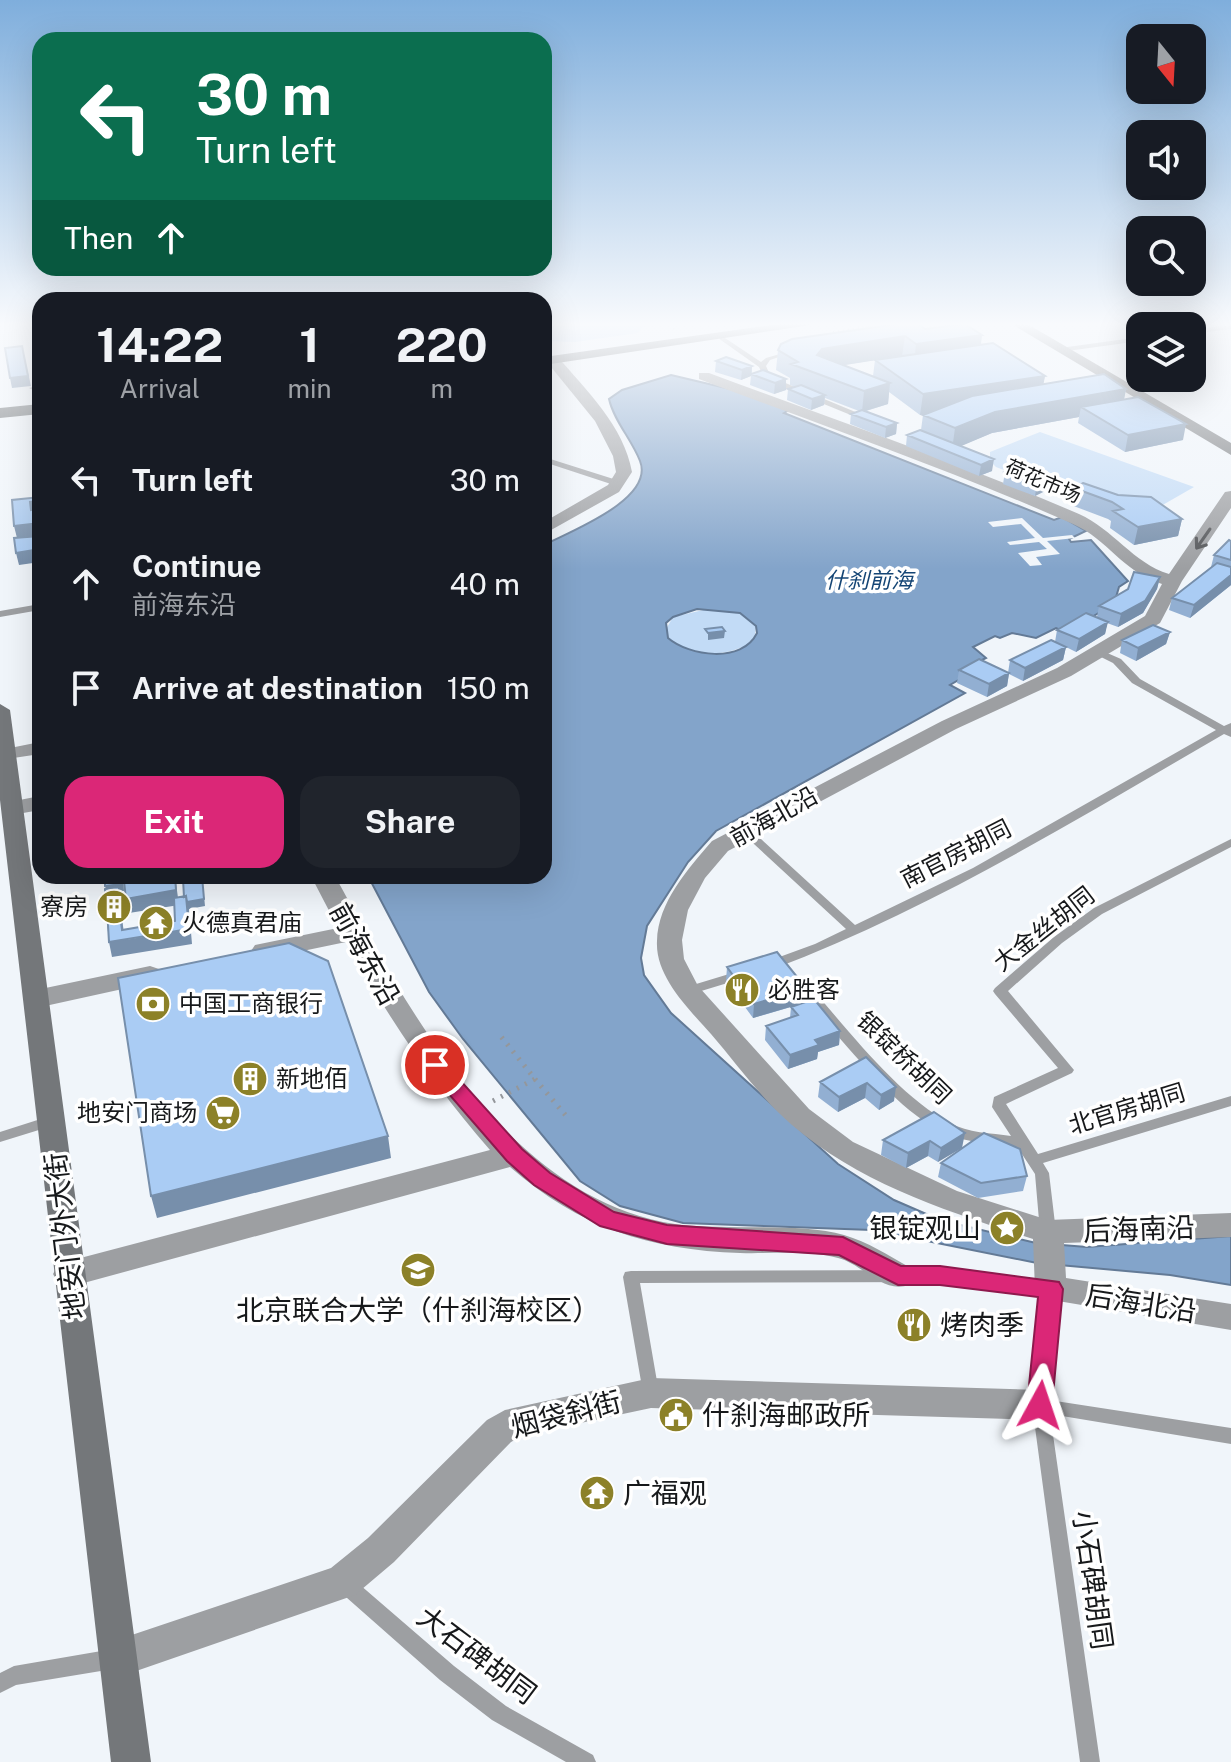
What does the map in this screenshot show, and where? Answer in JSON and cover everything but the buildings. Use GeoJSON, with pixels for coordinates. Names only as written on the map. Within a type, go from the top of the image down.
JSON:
{"type":"FeatureCollection","features":[{"type":"Feature","properties":{"kind":"main road"},"geometry":{"type":"LineString","coordinates":[[1151,404],[1231,450]]}},
{"type":"Feature","properties":{"kind":"main road"},"geometry":{"type":"LineString","coordinates":[[0,413],[32,410]]}},
{"type":"Feature","properties":{"kind":"main road"},"geometry":{"type":"LineString","coordinates":[[0,422],[32,418]]}},
{"type":"Feature","properties":{"kind":"main road","name":"地安门外大街"},"geometry":{"type":"LineString","coordinates":[[0,710],[3,755],[26,806],[7,843],[36,999],[131,1762]]}},
{"type":"Feature","properties":{"kind":"street"},"geometry":{"type":"LineString","coordinates":[[552,524],[620,484],[625,457],[584,404]]}},
{"type":"Feature","properties":{"kind":"street","name":"荷花市场"},"geometry":{"type":"LineString","coordinates":[[779,404],[1014,492],[1092,526],[1144,572],[1173,581]]}},
{"type":"Feature","properties":{"kind":"street","name":"前海北沿"},"geometry":{"type":"LineString","coordinates":[[1047,1235],[946,1199],[843,1150],[799,1116],[688,991],[671,959],[669,940],[676,910],[704,863],[745,830],[1098,652],[1153,619],[1173,581],[1231,496]]}},
{"type":"Feature","properties":{"kind":"street"},"geometry":{"type":"LineString","coordinates":[[3,755],[32,750]]}},
{"type":"Feature","properties":{"kind":"street","name":"前海东沿"},"geometry":{"type":"LineString","coordinates":[[327,884],[401,1018],[435,1065],[514,1155],[542,1179],[608,1220],[634,1228],[667,1235],[843,1246],[898,1276]]}},
{"type":"Feature","properties":{"kind":"street"},"geometry":{"type":"LineString","coordinates":[[246,955],[352,933]]}},
{"type":"Feature","properties":{"kind":"street"},"geometry":{"type":"LineString","coordinates":[[36,999],[171,970]]}},
{"type":"Feature","properties":{"kind":"street"},"geometry":{"type":"LineString","coordinates":[[69,1274],[514,1155]]}},
{"type":"Feature","properties":{"kind":"street","name":"后海南沿"},"geometry":{"type":"LineString","coordinates":[[1047,1235],[1231,1225]]}},
{"type":"Feature","properties":{"kind":"street"},"geometry":{"type":"LineString","coordinates":[[1047,1235],[1050,1285]]}},
{"type":"Feature","properties":{"kind":"street","name":"后海北沿"},"geometry":{"type":"LineString","coordinates":[[1050,1285],[1231,1317]]}},
{"type":"Feature","properties":{"kind":"street","name":"烟袋斜街"},"geometry":{"type":"LineString","coordinates":[[116,1659],[342,1582],[381,1550],[499,1431],[517,1421],[651,1393],[1040,1405]]}},
{"type":"Feature","properties":{"kind":"lane"},"geometry":{"type":"LineString","coordinates":[[833,404],[875,421]]}},
{"type":"Feature","properties":{"kind":"lane"},"geometry":{"type":"LineString","coordinates":[[552,462],[620,484]]}},
{"type":"Feature","properties":{"kind":"lane"},"geometry":{"type":"LineString","coordinates":[[0,614],[32,608]]}},
{"type":"Feature","properties":{"kind":"lane"},"geometry":{"type":"LineString","coordinates":[[1098,652],[1117,661],[1136,681],[1229,730]]}},
{"type":"Feature","properties":{"kind":"lane","name":"南官房胡同"},"geometry":{"type":"LineString","coordinates":[[688,991],[781,961],[977,871],[1229,730]]}},
{"type":"Feature","properties":{"kind":"lane"},"geometry":{"type":"LineString","coordinates":[[745,830],[854,930]]}},
{"type":"Feature","properties":{"kind":"lane","name":"大金丝胡同"},"geometry":{"type":"LineString","coordinates":[[1023,1143],[999,1107],[999,1101],[1067,1070],[1000,991],[1058,940],[1098,911],[1230,846]]}},
{"type":"Feature","properties":{"kind":"lane","name":"银锭桥胡同"},"geometry":{"type":"LineString","coordinates":[[781,961],[898,1088],[932,1118],[960,1132],[1023,1143]]}},
{"type":"Feature","properties":{"kind":"lane","name":"北官房胡同"},"geometry":{"type":"LineString","coordinates":[[1036,1160],[1231,1101]]}},
{"type":"Feature","properties":{"kind":"lane"},"geometry":{"type":"LineString","coordinates":[[0,1137],[50,1121]]}},
{"type":"Feature","properties":{"kind":"lane"},"geometry":{"type":"LineString","coordinates":[[1023,1143],[1042,1173],[1047,1235]]}},
{"type":"Feature","properties":{"kind":"lane"},"geometry":{"type":"LineString","coordinates":[[651,1393],[631,1277],[940,1276],[1050,1285]]}},
{"type":"Feature","properties":{"kind":"lane","name":"小石碑胡同"},"geometry":{"type":"LineString","coordinates":[[1050,1285],[1040,1405],[1090,1762]]}},
{"type":"Feature","properties":{"kind":"lane"},"geometry":{"type":"LineString","coordinates":[[1040,1405],[1231,1436]]}},
{"type":"Feature","properties":{"kind":"lane","name":"大石碑胡同"},"geometry":{"type":"LineString","coordinates":[[342,1582],[447,1673],[499,1713],[586,1762]]}},
{"type":"Feature","properties":{"kind":"lane"},"geometry":{"type":"LineString","coordinates":[[0,1683],[14,1676],[116,1659]]}},
{"type":"Feature","properties":{"kind":"path"},"geometry":{"type":"LineString","coordinates":[[499,1034],[567,1117]]}},
{"type":"Feature","properties":{"kind":"path"},"geometry":{"type":"LineString","coordinates":[[517,1088],[535,1079]]}},
{"type":"Feature","properties":{"kind":"shaded area"},"geometry":{"type":"Polygon","coordinates":[[[1040,432],[1194,487],[1147,514],[1114,513],[996,467],[990,461],[990,452],[1040,432]]]}},
{"type":"Feature","properties":{"kind":"shaded area"},"geometry":{"type":"Polygon","coordinates":[[[712,608],[740,613],[756,626],[754,641],[732,651],[706,654],[681,648],[665,631],[673,617],[712,608]]]}},
{"type":"Feature","properties":{"kind":"water","name":"什刹前海"},"geometry":{"type":"Polygon","coordinates":[[[611,404],[773,404],[789,410],[784,413],[1054,520],[1062,517],[1086,531],[1069,539],[1071,542],[1091,540],[1128,581],[1119,587],[1114,604],[1066,632],[1056,628],[1036,638],[1012,633],[1000,638],[995,636],[973,647],[986,658],[960,671],[967,675],[950,685],[965,693],[716,831],[688,862],[647,926],[641,958],[644,975],[671,1013],[838,1164],[894,1200],[940,1220],[1036,1243],[1087,1247],[1231,1236],[1231,1285],[1170,1275],[1037,1263],[872,1230],[683,1223],[620,1206],[580,1181],[463,1039],[429,992],[372,884],[552,884],[552,541],[608,512],[635,488],[641,475],[640,461],[611,404]],[[697,609],[673,617],[666,623],[668,638],[677,644],[701,653],[715,654],[728,653],[750,643],[757,633],[756,626],[740,613],[697,609]]]}},
{"type":"Feature","properties":{"kind":"pier"},"geometry":{"type":"Polygon","coordinates":[[[1022,518],[1043,538],[1072,535],[1075,538],[1047,541],[1060,554],[1036,557],[1042,565],[1030,566],[1018,553],[1047,549],[1039,542],[1010,545],[1007,542],[1035,538],[1021,524],[993,527],[988,522],[1022,518]]]}},
{"type":"Feature","properties":{"kind":"place","name":"寮房"},"geometry":{"type":"Point","coordinates":[114,907]}},
{"type":"Feature","properties":{"kind":"place","name":"火德真君庙"},"geometry":{"type":"Point","coordinates":[156,923]}},
{"type":"Feature","properties":{"kind":"place","name":"必胜客"},"geometry":{"type":"Point","coordinates":[742,990]}},
{"type":"Feature","properties":{"kind":"place","name":"中国工商银行"},"geometry":{"type":"Point","coordinates":[153,1004]}},
{"type":"Feature","properties":{"kind":"place","name":"新地佰"},"geometry":{"type":"Point","coordinates":[250,1079]}},
{"type":"Feature","properties":{"kind":"place","name":"地安门商场"},"geometry":{"type":"Point","coordinates":[223,1113]}},
{"type":"Feature","properties":{"kind":"place","name":"银锭观山"},"geometry":{"type":"Point","coordinates":[1007,1228]}},
{"type":"Feature","properties":{"kind":"place","name":"北京联合大学（什刹海校区）"},"geometry":{"type":"Point","coordinates":[418,1270]}},
{"type":"Feature","properties":{"kind":"place","name":"烤肉季"},"geometry":{"type":"Point","coordinates":[914,1325]}},
{"type":"Feature","properties":{"kind":"place","name":"什刹海邮政所"},"geometry":{"type":"Point","coordinates":[676,1415]}},
{"type":"Feature","properties":{"kind":"place","name":"广福观"},"geometry":{"type":"Point","coordinates":[597,1493]}},
{"type":"Feature","properties":{"kind":"route"},"geometry":{"type":"LineString","coordinates":[[435,1065],[514,1155],[542,1179],[608,1220],[667,1235],[843,1246],[898,1276],[940,1276],[1051,1289],[1040,1405]]}}]}
